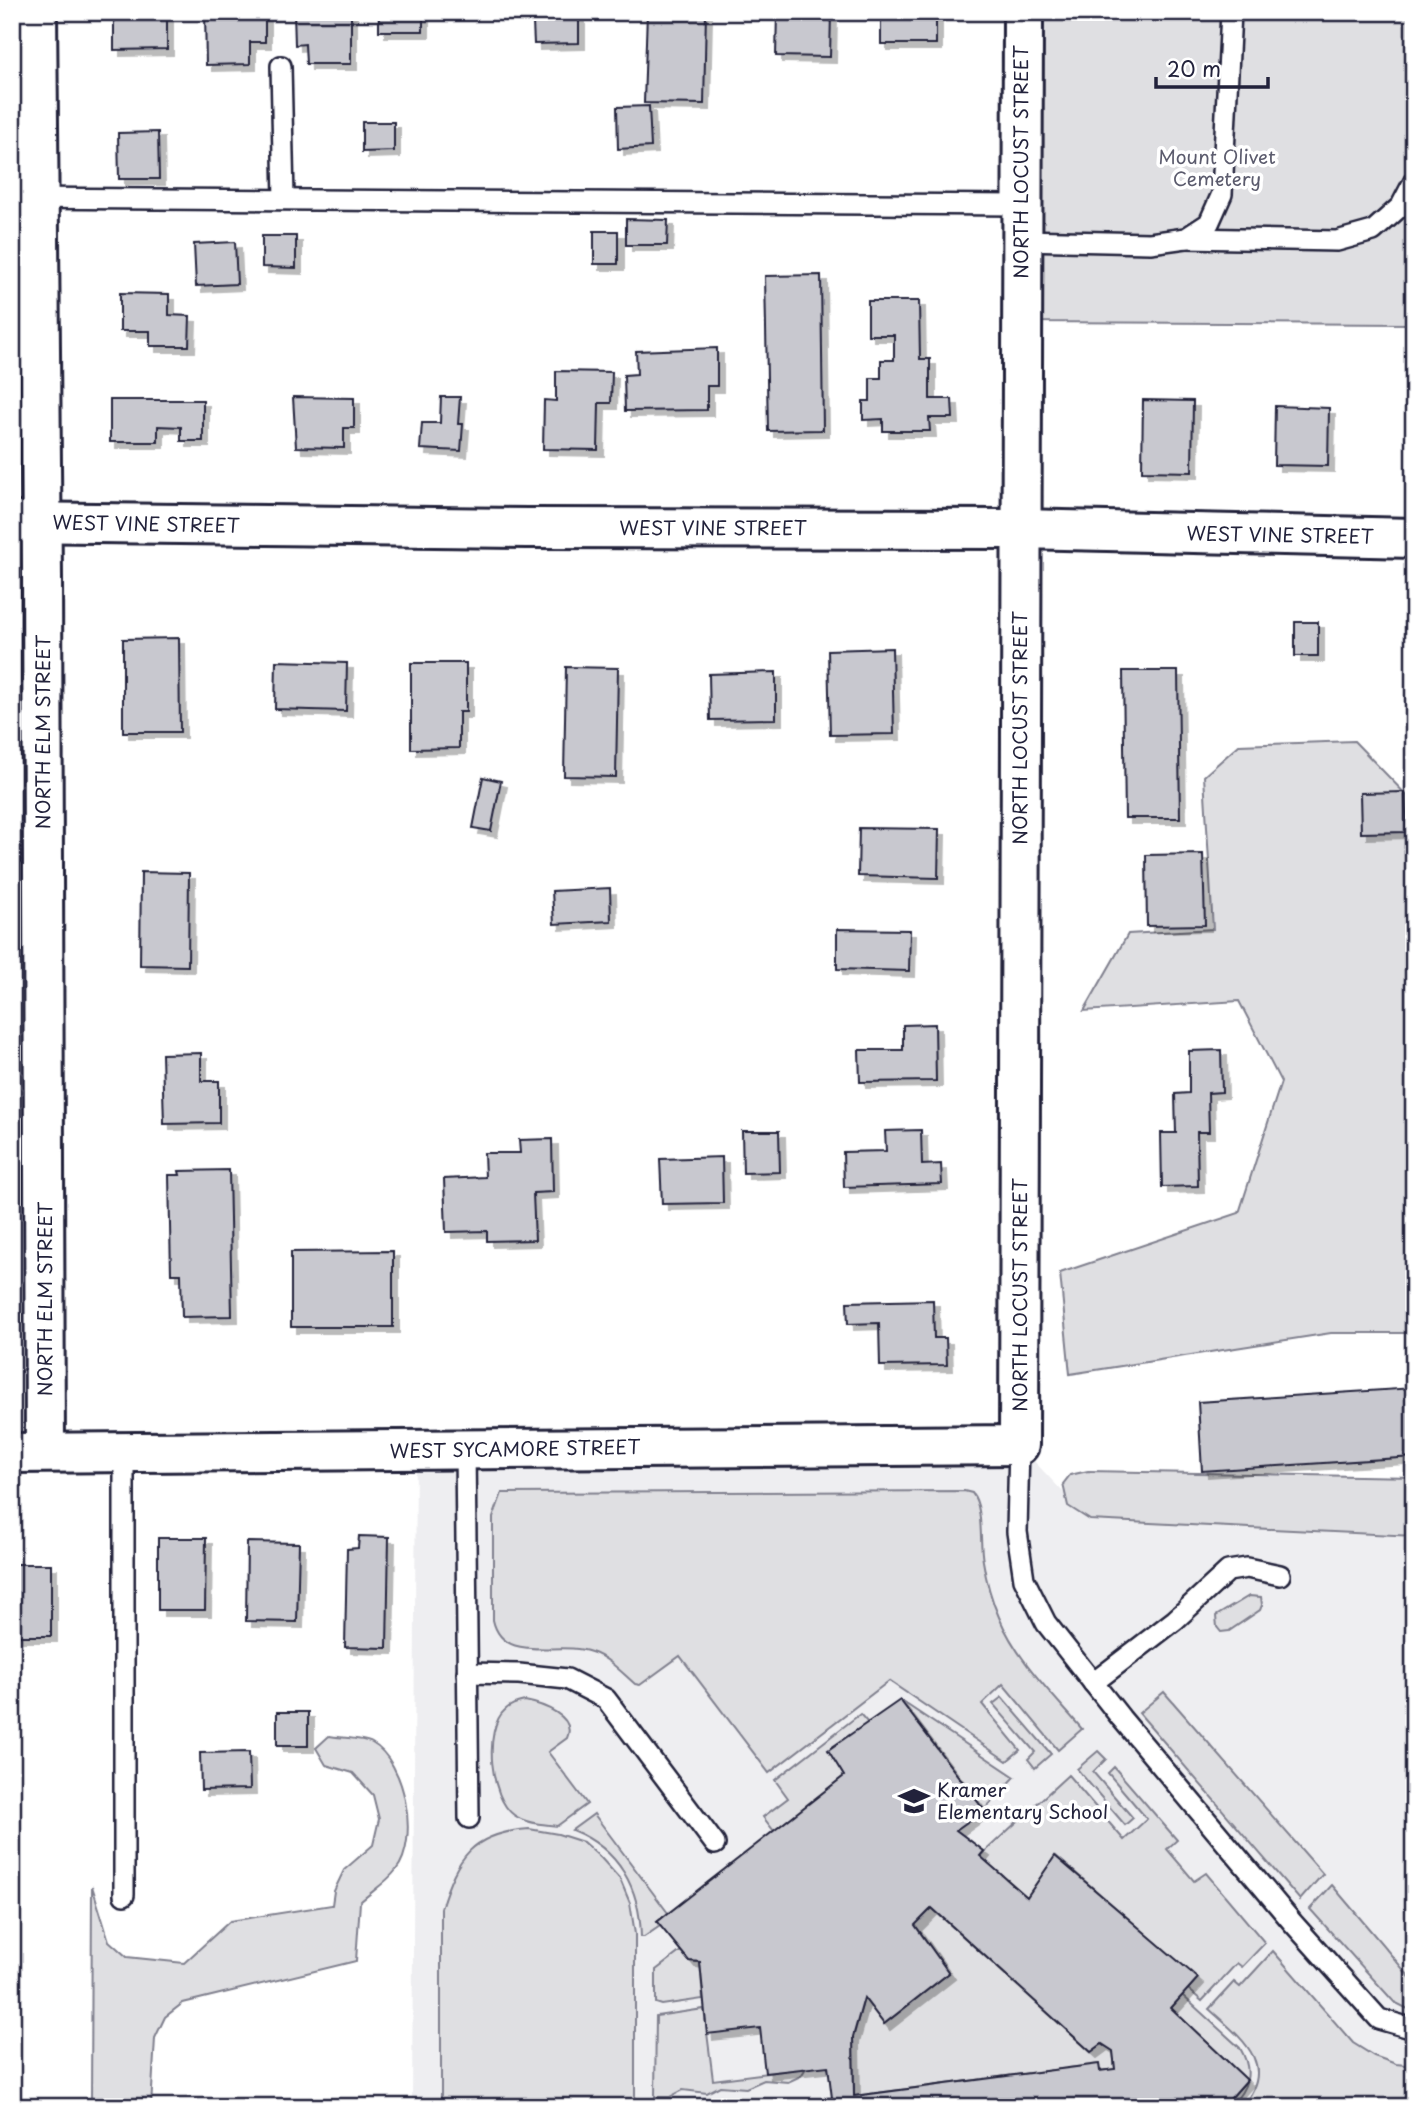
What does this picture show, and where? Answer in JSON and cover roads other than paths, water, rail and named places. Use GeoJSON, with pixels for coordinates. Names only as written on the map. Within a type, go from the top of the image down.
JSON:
{"type":"FeatureCollection","features":[{"type":"Feature","properties":{"kind":"street","name":"NORTH ELM STREET"},"geometry":{"type":"LineString","coordinates":[[29,1452],[26,198],[37,12]]}},
{"type":"Feature","properties":{"kind":"street","name":"NORTH LOCUST STREET"},"geometry":{"type":"LineString","coordinates":[[1018,1445],[1023,12]]}},
{"type":"Feature","properties":{"kind":"street","name":"WEST VINE STREET"},"geometry":{"type":"LineString","coordinates":[[27,522],[528,528],[1020,529],[1414,538]]}},
{"type":"Feature","properties":{"kind":"street","name":"WEST SYCAMORE STREET"},"geometry":{"type":"LineString","coordinates":[[29,1452],[1018,1445]]}},
{"type":"Feature","properties":{"kind":"lane"},"geometry":{"type":"LineString","coordinates":[[1186,238],[1209,223],[1222,194],[1231,12]]}},
{"type":"Feature","properties":{"kind":"lane"},"geometry":{"type":"LineString","coordinates":[[281,65],[284,200]]}},
{"type":"Feature","properties":{"kind":"lane"},"geometry":{"type":"LineString","coordinates":[[26,198],[284,200],[1021,222],[1150,243],[1186,238],[1337,241],[1373,231],[1401,206],[1414,181]]}},
{"type":"Feature","properties":{"kind":"lane"},"geometry":{"type":"LineString","coordinates":[[1018,1445],[1017,1532],[1024,1579],[1046,1623],[1293,1923],[1379,2019],[1406,2027],[1414,2026]]}},
{"type":"Feature","properties":{"kind":"lane"},"geometry":{"type":"LineString","coordinates":[[465,1449],[469,1818]]}},
{"type":"Feature","properties":{"kind":"lane"},"geometry":{"type":"LineString","coordinates":[[124,1452],[124,1895]]}},
{"type":"Feature","properties":{"kind":"lane"},"geometry":{"type":"LineString","coordinates":[[1093,1683],[1175,1620],[1228,1571],[1247,1568],[1280,1575]]}},
{"type":"Feature","properties":{"kind":"lane"},"geometry":{"type":"LineString","coordinates":[[467,1673],[519,1674],[567,1679],[606,1699],[715,1844]]}},
{"type":"Feature","properties":{"kind":"place","name":"Kramer Elementary School"},"geometry":{"type":"Point","coordinates":[914,1801]}},
{"type":"Feature","properties":{"kind":"park label","name":"Mount Olivet Cemetery"},"geometry":{"type":"Point","coordinates":[1217,168]}}]}
